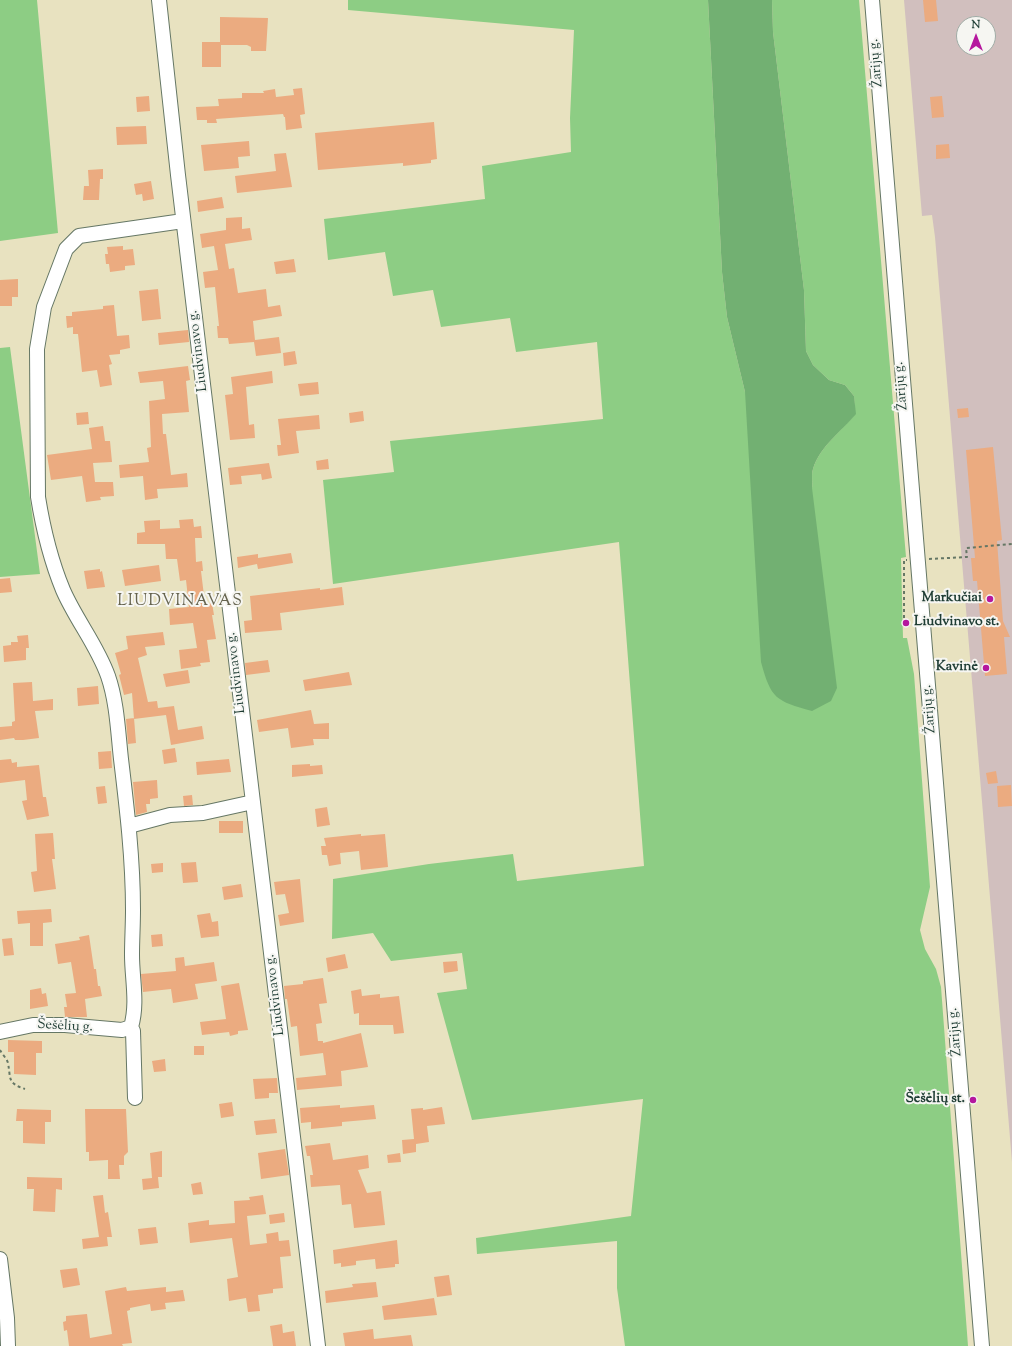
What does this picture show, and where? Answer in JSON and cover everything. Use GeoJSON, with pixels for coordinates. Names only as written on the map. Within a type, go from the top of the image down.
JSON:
{"type":"FeatureCollection","features":[{"type":"Feature","properties":{"kind":"street","name":"Liudvinavo g."},"geometry":{"type":"LineString","coordinates":[[159,0],[183,221],[318,1346]]}},
{"type":"Feature","properties":{"kind":"street","name":"Žarijų g."},"geometry":{"type":"LineString","coordinates":[[872,0],[982,1346]]}},
{"type":"Feature","properties":{"kind":"street"},"geometry":{"type":"LineString","coordinates":[[135,1098],[133,1031],[131,1027],[134,1017],[135,998],[132,957],[133,909],[129,826],[114,701],[108,677],[96,648],[64,591],[55,568],[41,516],[38,497],[38,349],[44,306],[66,249],[79,236],[183,221]]}},
{"type":"Feature","properties":{"kind":"street"},"geometry":{"type":"LineString","coordinates":[[129,826],[170,815],[203,813],[253,802]]}},
{"type":"Feature","properties":{"kind":"street","name":"Šešėlių g."},"geometry":{"type":"LineString","coordinates":[[0,1032],[33,1025],[65,1025],[122,1030],[131,1027]]}},
{"type":"Feature","properties":{"kind":"street"},"geometry":{"type":"LineString","coordinates":[[0,1259],[7,1318],[8,1346]]}},
{"type":"Feature","properties":{"kind":"path"},"geometry":{"type":"LineString","coordinates":[[904,618],[904,560],[967,557],[966,548],[1012,544]]}},
{"type":"Feature","properties":{"kind":"path"},"geometry":{"type":"LineString","coordinates":[[0,1050],[8,1061],[8,1077],[15,1086],[25,1089]]}},
{"type":"Feature","properties":{"kind":"shaded area"},"geometry":{"type":"Polygon","coordinates":[[[904,0],[1012,0],[1012,1162],[935,237],[932,215],[922,216],[904,0]]]}},
{"type":"Feature","properties":{"kind":"green space"},"geometry":{"type":"Polygon","coordinates":[[[0,0],[37,0],[58,233],[0,241],[0,0]]]}},
{"type":"Feature","properties":{"kind":"green space"},"geometry":{"type":"Polygon","coordinates":[[[348,0],[708,0],[722,272],[727,317],[745,392],[812,488],[812,471],[816,461],[826,446],[855,414],[854,396],[845,385],[829,380],[813,365],[806,351],[804,290],[773,32],[772,0],[859,0],[906,557],[901,558],[903,638],[907,638],[914,674],[930,887],[920,930],[925,949],[936,969],[941,987],[968,1346],[625,1346],[617,1288],[617,1241],[477,1254],[476,1238],[631,1216],[643,1099],[472,1120],[437,993],[467,989],[462,953],[391,961],[373,933],[332,939],[333,879],[429,864],[513,854],[517,881],[644,866],[619,542],[333,584],[323,480],[394,472],[390,441],[603,419],[597,342],[516,352],[510,318],[441,327],[433,290],[393,296],[385,252],[328,260],[324,219],[485,199],[482,166],[571,152],[570,118],[574,30],[348,10],[348,0]]]}},
{"type":"Feature","properties":{"kind":"green space"},"geometry":{"type":"Polygon","coordinates":[[[708,0],[772,0],[773,32],[804,290],[806,351],[813,365],[829,380],[845,385],[854,396],[856,414],[826,446],[816,461],[812,471],[812,488],[837,688],[831,701],[812,711],[790,704],[777,697],[768,684],[761,662],[745,392],[727,317],[722,272],[708,0]]]}},
{"type":"Feature","properties":{"kind":"green space"},"geometry":{"type":"Polygon","coordinates":[[[10,347],[40,574],[0,577],[0,348],[10,347]]]}},
{"type":"Feature","properties":{"kind":"building"},"geometry":{"type":"Polygon","coordinates":[[[923,0],[936,0],[938,21],[925,22],[923,0]]]}},
{"type":"Feature","properties":{"kind":"building"},"geometry":{"type":"Polygon","coordinates":[[[220,17],[268,18],[266,51],[251,51],[251,47],[247,45],[221,45],[221,67],[202,67],[202,42],[220,42],[220,17]]]}},
{"type":"Feature","properties":{"kind":"building"},"geometry":{"type":"Polygon","coordinates":[[[302,88],[305,114],[300,115],[302,128],[286,130],[285,117],[283,114],[216,119],[217,123],[207,123],[207,120],[197,120],[196,107],[219,106],[218,99],[242,98],[242,93],[264,93],[263,91],[275,89],[276,97],[294,95],[293,89],[302,88]]]}},
{"type":"Feature","properties":{"kind":"building"},"geometry":{"type":"Polygon","coordinates":[[[149,96],[150,111],[137,112],[136,97],[149,96]]]}},
{"type":"Feature","properties":{"kind":"building"},"geometry":{"type":"Polygon","coordinates":[[[942,96],[944,117],[932,118],[930,97],[942,96]]]}},
{"type":"Feature","properties":{"kind":"building"},"geometry":{"type":"Polygon","coordinates":[[[434,122],[437,159],[431,160],[431,163],[403,166],[403,163],[318,170],[315,133],[434,122]]]}},
{"type":"Feature","properties":{"kind":"building"},"geometry":{"type":"Polygon","coordinates":[[[146,126],[147,144],[117,145],[116,127],[146,126]]]}},
{"type":"Feature","properties":{"kind":"building"},"geometry":{"type":"Polygon","coordinates":[[[249,141],[250,156],[238,157],[239,168],[204,171],[201,145],[249,141]]]}},
{"type":"Feature","properties":{"kind":"building"},"geometry":{"type":"Polygon","coordinates":[[[949,144],[950,158],[936,159],[936,145],[949,144]]]}},
{"type":"Feature","properties":{"kind":"building"},"geometry":{"type":"Polygon","coordinates":[[[286,153],[292,187],[237,193],[235,176],[276,171],[274,154],[286,153]]]}},
{"type":"Feature","properties":{"kind":"building"},"geometry":{"type":"Polygon","coordinates":[[[103,169],[103,179],[100,179],[99,200],[83,200],[84,186],[89,186],[88,170],[103,169]]]}},
{"type":"Feature","properties":{"kind":"building"},"geometry":{"type":"Polygon","coordinates":[[[151,181],[154,199],[143,201],[142,194],[136,195],[134,184],[151,181]]]}},
{"type":"Feature","properties":{"kind":"building"},"geometry":{"type":"Polygon","coordinates":[[[222,197],[224,208],[198,212],[197,201],[222,197]]]}},
{"type":"Feature","properties":{"kind":"building"},"geometry":{"type":"Polygon","coordinates":[[[242,217],[242,229],[250,228],[252,240],[225,244],[229,269],[234,268],[238,293],[266,289],[268,307],[280,305],[282,316],[253,321],[255,340],[279,337],[281,353],[256,356],[254,342],[229,344],[228,338],[218,338],[217,326],[219,326],[215,287],[205,288],[203,272],[218,270],[214,246],[202,248],[200,234],[226,230],[226,218],[242,217]]]}},
{"type":"Feature","properties":{"kind":"building"},"geometry":{"type":"Polygon","coordinates":[[[123,246],[123,250],[133,249],[135,265],[125,266],[125,270],[110,272],[109,264],[106,264],[105,254],[108,254],[107,247],[123,246]]]}},
{"type":"Feature","properties":{"kind":"building"},"geometry":{"type":"Polygon","coordinates":[[[294,259],[296,272],[276,274],[274,262],[294,259]]]}},
{"type":"Feature","properties":{"kind":"building"},"geometry":{"type":"Polygon","coordinates":[[[18,279],[18,297],[12,297],[12,306],[0,306],[0,280],[18,279]]]}},
{"type":"Feature","properties":{"kind":"building"},"geometry":{"type":"Polygon","coordinates":[[[158,289],[161,319],[142,321],[139,291],[158,289]]]}},
{"type":"Feature","properties":{"kind":"building"},"geometry":{"type":"Polygon","coordinates":[[[114,305],[117,336],[129,335],[130,348],[120,350],[120,354],[109,355],[112,364],[109,365],[112,385],[100,387],[97,370],[82,372],[78,334],[73,334],[73,327],[67,328],[66,316],[72,316],[72,312],[103,309],[103,306],[114,305]]]}},
{"type":"Feature","properties":{"kind":"building"},"geometry":{"type":"Polygon","coordinates":[[[188,330],[189,342],[159,345],[158,333],[188,330]]]}},
{"type":"Feature","properties":{"kind":"building"},"geometry":{"type":"Polygon","coordinates":[[[295,351],[297,364],[284,366],[283,353],[295,351]]]}},
{"type":"Feature","properties":{"kind":"building"},"geometry":{"type":"Polygon","coordinates":[[[188,366],[190,380],[186,381],[189,412],[162,414],[163,434],[166,434],[171,475],[187,473],[188,487],[157,489],[158,498],[145,500],[143,476],[120,478],[119,465],[149,462],[147,448],[151,447],[149,401],[165,399],[163,381],[140,383],[138,372],[188,366]]]}},
{"type":"Feature","properties":{"kind":"building"},"geometry":{"type":"Polygon","coordinates":[[[272,371],[273,383],[246,387],[249,425],[254,424],[255,438],[230,440],[225,395],[233,394],[231,377],[272,371]]]}},
{"type":"Feature","properties":{"kind":"building"},"geometry":{"type":"Polygon","coordinates":[[[318,382],[319,394],[300,396],[298,384],[318,382]]]}},
{"type":"Feature","properties":{"kind":"building"},"geometry":{"type":"Polygon","coordinates":[[[968,408],[969,417],[958,418],[957,409],[968,408]]]}},
{"type":"Feature","properties":{"kind":"building"},"geometry":{"type":"Polygon","coordinates":[[[363,411],[364,421],[350,423],[349,413],[363,411]]]}},
{"type":"Feature","properties":{"kind":"building"},"geometry":{"type":"Polygon","coordinates":[[[88,412],[89,424],[77,425],[76,413],[88,412]]]}},
{"type":"Feature","properties":{"kind":"building"},"geometry":{"type":"Polygon","coordinates":[[[319,415],[320,429],[296,431],[299,453],[278,456],[277,445],[281,445],[278,419],[319,415]]]}},
{"type":"Feature","properties":{"kind":"building"},"geometry":{"type":"Polygon","coordinates":[[[103,426],[105,441],[110,441],[112,462],[93,463],[95,482],[113,482],[114,496],[100,497],[101,500],[86,502],[82,476],[51,480],[47,455],[92,449],[89,428],[103,426]]]}},
{"type":"Feature","properties":{"kind":"building"},"geometry":{"type":"Polygon","coordinates":[[[993,447],[1002,540],[997,541],[1003,621],[1010,637],[1004,637],[1007,674],[985,676],[977,581],[973,581],[971,558],[975,558],[966,450],[993,447]]]}},
{"type":"Feature","properties":{"kind":"building"},"geometry":{"type":"Polygon","coordinates":[[[328,459],[329,469],[317,470],[316,461],[328,459]]]}},
{"type":"Feature","properties":{"kind":"building"},"geometry":{"type":"Polygon","coordinates":[[[269,463],[272,478],[262,480],[261,474],[241,476],[242,484],[230,485],[228,468],[269,463]]]}},
{"type":"Feature","properties":{"kind":"building"},"geometry":{"type":"Polygon","coordinates":[[[193,519],[194,527],[201,526],[202,538],[195,538],[196,562],[202,561],[203,571],[201,571],[205,604],[212,603],[214,615],[212,615],[216,639],[207,640],[210,662],[200,663],[201,666],[181,669],[179,650],[197,648],[193,623],[170,625],[169,609],[189,607],[186,580],[180,581],[177,559],[166,559],[165,544],[137,544],[137,533],[145,532],[144,521],[160,520],[160,529],[180,528],[179,520],[193,519]]]}},
{"type":"Feature","properties":{"kind":"building"},"geometry":{"type":"Polygon","coordinates":[[[291,553],[293,563],[258,569],[257,564],[238,568],[237,557],[258,554],[258,558],[291,553]]]}},
{"type":"Feature","properties":{"kind":"building"},"geometry":{"type":"Polygon","coordinates":[[[159,565],[161,581],[125,586],[122,570],[159,565]]]}},
{"type":"Feature","properties":{"kind":"building"},"geometry":{"type":"Polygon","coordinates":[[[100,569],[100,572],[102,571],[105,587],[87,589],[84,571],[100,569]]]}},
{"type":"Feature","properties":{"kind":"building"},"geometry":{"type":"Polygon","coordinates":[[[10,578],[12,592],[0,593],[0,579],[10,578]]]}},
{"type":"Feature","properties":{"kind":"building"},"geometry":{"type":"Polygon","coordinates":[[[342,587],[344,605],[280,613],[282,630],[245,633],[244,621],[252,620],[250,596],[342,587]]]}},
{"type":"Feature","properties":{"kind":"building"},"geometry":{"type":"Polygon","coordinates":[[[163,632],[165,645],[145,647],[147,655],[138,658],[148,702],[157,701],[158,708],[174,706],[178,730],[202,726],[204,739],[171,745],[166,715],[134,719],[132,693],[124,695],[119,675],[121,674],[115,653],[128,649],[126,636],[163,632]]]}},
{"type":"Feature","properties":{"kind":"building"},"geometry":{"type":"Polygon","coordinates":[[[28,635],[29,648],[26,648],[26,660],[4,662],[3,646],[11,645],[11,642],[18,642],[17,636],[28,635]]]}},
{"type":"Feature","properties":{"kind":"building"},"geometry":{"type":"Polygon","coordinates":[[[268,660],[270,672],[246,675],[245,663],[268,660]]]}},
{"type":"Feature","properties":{"kind":"building"},"geometry":{"type":"Polygon","coordinates":[[[188,670],[190,683],[166,687],[163,674],[188,670]]]}},
{"type":"Feature","properties":{"kind":"building"},"geometry":{"type":"Polygon","coordinates":[[[349,672],[352,685],[305,691],[303,680],[349,672]]]}},
{"type":"Feature","properties":{"kind":"building"},"geometry":{"type":"Polygon","coordinates":[[[32,682],[33,701],[53,699],[53,710],[35,711],[39,738],[15,740],[14,738],[0,740],[0,727],[12,726],[12,722],[15,721],[13,683],[32,682]]]}},
{"type":"Feature","properties":{"kind":"building"},"geometry":{"type":"Polygon","coordinates":[[[98,686],[99,704],[78,706],[77,688],[98,686]]]}},
{"type":"Feature","properties":{"kind":"building"},"geometry":{"type":"Polygon","coordinates":[[[311,710],[314,724],[329,723],[329,739],[313,739],[314,745],[291,748],[288,728],[259,732],[257,720],[311,710]]]}},
{"type":"Feature","properties":{"kind":"building"},"geometry":{"type":"Polygon","coordinates":[[[134,718],[136,743],[128,744],[126,719],[134,718]]]}},
{"type":"Feature","properties":{"kind":"building"},"geometry":{"type":"Polygon","coordinates":[[[175,748],[177,762],[164,764],[162,750],[175,748]]]}},
{"type":"Feature","properties":{"kind":"building"},"geometry":{"type":"Polygon","coordinates":[[[111,751],[112,768],[99,769],[98,752],[111,751]]]}},
{"type":"Feature","properties":{"kind":"building"},"geometry":{"type":"Polygon","coordinates":[[[11,759],[12,763],[17,762],[17,767],[39,765],[43,797],[46,797],[49,816],[27,820],[22,801],[27,800],[25,780],[0,783],[0,760],[11,759]]]}},
{"type":"Feature","properties":{"kind":"building"},"geometry":{"type":"Polygon","coordinates":[[[229,759],[231,772],[197,775],[196,762],[229,759]]]}},
{"type":"Feature","properties":{"kind":"building"},"geometry":{"type":"Polygon","coordinates":[[[310,764],[310,766],[322,765],[323,774],[292,777],[292,765],[310,764]]]}},
{"type":"Feature","properties":{"kind":"building"},"geometry":{"type":"Polygon","coordinates":[[[996,771],[998,783],[988,784],[986,773],[996,771]]]}},
{"type":"Feature","properties":{"kind":"building"},"geometry":{"type":"Polygon","coordinates":[[[157,780],[158,798],[150,799],[150,804],[146,804],[147,812],[136,815],[133,782],[157,780]]]}},
{"type":"Feature","properties":{"kind":"building"},"geometry":{"type":"Polygon","coordinates":[[[1011,785],[1012,806],[998,807],[997,786],[1011,785]]]}},
{"type":"Feature","properties":{"kind":"building"},"geometry":{"type":"Polygon","coordinates":[[[105,786],[107,803],[98,804],[96,787],[105,786]]]}},
{"type":"Feature","properties":{"kind":"building"},"geometry":{"type":"Polygon","coordinates":[[[192,795],[193,805],[184,806],[183,796],[192,795]]]}},
{"type":"Feature","properties":{"kind":"building"},"geometry":{"type":"Polygon","coordinates":[[[327,807],[330,825],[317,827],[315,809],[327,807]]]}},
{"type":"Feature","properties":{"kind":"building"},"geometry":{"type":"Polygon","coordinates":[[[219,821],[243,821],[243,833],[219,833],[219,821]]]}},
{"type":"Feature","properties":{"kind":"building"},"geometry":{"type":"Polygon","coordinates":[[[53,833],[55,859],[52,859],[56,889],[34,892],[31,872],[37,871],[35,834],[53,833]]]}},
{"type":"Feature","properties":{"kind":"building"},"geometry":{"type":"Polygon","coordinates":[[[361,834],[361,836],[385,834],[388,867],[361,870],[359,851],[340,853],[341,864],[329,866],[327,855],[322,855],[321,846],[326,846],[324,838],[361,834]]]}},
{"type":"Feature","properties":{"kind":"building"},"geometry":{"type":"Polygon","coordinates":[[[196,862],[198,882],[183,883],[181,863],[196,862]]]}},
{"type":"Feature","properties":{"kind":"building"},"geometry":{"type":"Polygon","coordinates":[[[163,863],[163,872],[152,873],[151,864],[163,863]]]}},
{"type":"Feature","properties":{"kind":"building"},"geometry":{"type":"Polygon","coordinates":[[[300,879],[304,922],[280,926],[278,915],[289,913],[285,894],[276,895],[274,882],[300,879]]]}},
{"type":"Feature","properties":{"kind":"building"},"geometry":{"type":"Polygon","coordinates":[[[241,884],[243,897],[224,900],[222,887],[241,884]]]}},
{"type":"Feature","properties":{"kind":"building"},"geometry":{"type":"Polygon","coordinates":[[[51,909],[52,922],[43,923],[43,946],[30,946],[30,923],[18,924],[17,911],[51,909]]]}},
{"type":"Feature","properties":{"kind":"building"},"geometry":{"type":"Polygon","coordinates":[[[210,913],[212,922],[218,921],[219,936],[201,938],[197,915],[210,913]]]}},
{"type":"Feature","properties":{"kind":"building"},"geometry":{"type":"Polygon","coordinates":[[[162,934],[163,946],[152,947],[151,935],[162,934]]]}},
{"type":"Feature","properties":{"kind":"building"},"geometry":{"type":"Polygon","coordinates":[[[89,935],[94,969],[96,969],[98,986],[100,986],[102,996],[85,999],[87,1017],[65,1017],[64,1007],[67,1007],[65,994],[76,993],[71,962],[58,964],[55,944],[80,940],[79,937],[89,935]]]}},
{"type":"Feature","properties":{"kind":"building"},"geometry":{"type":"Polygon","coordinates":[[[12,938],[14,955],[4,956],[2,939],[12,938]]]}},
{"type":"Feature","properties":{"kind":"building"},"geometry":{"type":"Polygon","coordinates":[[[345,954],[348,968],[328,972],[326,958],[345,954]]]}},
{"type":"Feature","properties":{"kind":"building"},"geometry":{"type":"Polygon","coordinates":[[[184,957],[185,966],[214,962],[217,981],[195,984],[198,999],[173,1003],[171,989],[143,992],[141,974],[176,971],[175,958],[184,957]]]}},
{"type":"Feature","properties":{"kind":"building"},"geometry":{"type":"Polygon","coordinates":[[[457,961],[458,971],[444,973],[443,962],[457,961]]]}},
{"type":"Feature","properties":{"kind":"building"},"geometry":{"type":"Polygon","coordinates":[[[323,978],[327,1003],[319,1004],[322,1023],[316,1024],[318,1041],[323,1041],[323,1043],[361,1033],[368,1067],[341,1071],[342,1086],[297,1090],[296,1078],[326,1075],[323,1053],[300,1056],[297,1026],[291,1027],[287,999],[285,999],[284,986],[303,984],[303,981],[323,978]]]}},
{"type":"Feature","properties":{"kind":"building"},"geometry":{"type":"Polygon","coordinates":[[[239,983],[248,1030],[238,1031],[238,1034],[230,1036],[229,1032],[202,1035],[200,1022],[226,1019],[221,986],[239,983]]]}},
{"type":"Feature","properties":{"kind":"building"},"geometry":{"type":"Polygon","coordinates":[[[41,988],[42,994],[46,993],[48,1006],[30,1009],[30,990],[41,988]]]}},
{"type":"Feature","properties":{"kind":"building"},"geometry":{"type":"Polygon","coordinates":[[[361,989],[362,996],[380,994],[380,998],[399,996],[404,1033],[394,1034],[393,1025],[359,1025],[359,1013],[354,1014],[351,991],[361,989]]]}},
{"type":"Feature","properties":{"kind":"building"},"geometry":{"type":"Polygon","coordinates":[[[8,1040],[42,1041],[42,1053],[36,1053],[36,1075],[14,1074],[14,1052],[8,1052],[8,1040]]]}},
{"type":"Feature","properties":{"kind":"building"},"geometry":{"type":"Polygon","coordinates":[[[194,1046],[204,1046],[204,1055],[194,1055],[194,1046]]]}},
{"type":"Feature","properties":{"kind":"building"},"geometry":{"type":"Polygon","coordinates":[[[165,1059],[166,1071],[154,1072],[152,1061],[165,1059]]]}},
{"type":"Feature","properties":{"kind":"building"},"geometry":{"type":"Polygon","coordinates":[[[277,1078],[278,1093],[269,1093],[269,1098],[255,1099],[253,1079],[277,1078]]]}},
{"type":"Feature","properties":{"kind":"building"},"geometry":{"type":"Polygon","coordinates":[[[232,1102],[234,1116],[221,1118],[219,1104],[232,1102]]]}},
{"type":"Feature","properties":{"kind":"building"},"geometry":{"type":"Polygon","coordinates":[[[340,1105],[340,1108],[374,1105],[376,1119],[342,1122],[342,1126],[311,1129],[311,1122],[301,1123],[300,1108],[340,1105]]]}},
{"type":"Feature","properties":{"kind":"building"},"geometry":{"type":"Polygon","coordinates":[[[442,1107],[445,1124],[427,1126],[429,1142],[416,1144],[416,1152],[403,1154],[402,1140],[414,1139],[411,1109],[423,1108],[423,1110],[442,1107]]]}},
{"type":"Feature","properties":{"kind":"building"},"geometry":{"type":"Polygon","coordinates":[[[17,1109],[51,1110],[51,1122],[45,1122],[45,1144],[23,1143],[23,1121],[16,1121],[17,1109]]]}},
{"type":"Feature","properties":{"kind":"building"},"geometry":{"type":"Polygon","coordinates":[[[85,1109],[126,1109],[128,1152],[124,1156],[124,1165],[119,1165],[120,1179],[108,1179],[108,1160],[89,1161],[89,1152],[86,1152],[85,1109]]]}},
{"type":"Feature","properties":{"kind":"building"},"geometry":{"type":"Polygon","coordinates":[[[275,1119],[277,1133],[256,1135],[254,1121],[275,1119]]]}},
{"type":"Feature","properties":{"kind":"building"},"geometry":{"type":"Polygon","coordinates":[[[330,1143],[333,1160],[368,1155],[369,1168],[358,1170],[367,1193],[381,1191],[385,1225],[354,1228],[351,1204],[342,1205],[340,1185],[311,1187],[310,1175],[313,1175],[310,1156],[307,1156],[305,1146],[330,1143]]]}},
{"type":"Feature","properties":{"kind":"building"},"geometry":{"type":"Polygon","coordinates":[[[285,1149],[289,1175],[261,1179],[258,1153],[285,1149]]]}},
{"type":"Feature","properties":{"kind":"building"},"geometry":{"type":"Polygon","coordinates":[[[162,1151],[162,1177],[158,1177],[159,1188],[143,1190],[142,1179],[152,1178],[150,1153],[162,1151]]]}},
{"type":"Feature","properties":{"kind":"building"},"geometry":{"type":"Polygon","coordinates":[[[400,1153],[401,1162],[388,1163],[387,1155],[400,1153]]]}},
{"type":"Feature","properties":{"kind":"building"},"geometry":{"type":"Polygon","coordinates":[[[27,1177],[62,1178],[62,1190],[56,1189],[55,1212],[33,1211],[34,1189],[27,1189],[27,1177]]]}},
{"type":"Feature","properties":{"kind":"building"},"geometry":{"type":"Polygon","coordinates":[[[201,1182],[203,1194],[193,1195],[191,1184],[201,1182]]]}},
{"type":"Feature","properties":{"kind":"building"},"geometry":{"type":"Polygon","coordinates":[[[103,1195],[105,1213],[108,1212],[112,1237],[107,1237],[108,1246],[83,1249],[82,1239],[99,1237],[93,1196],[103,1195]]]}},
{"type":"Feature","properties":{"kind":"building"},"geometry":{"type":"Polygon","coordinates":[[[263,1195],[266,1214],[247,1216],[250,1245],[267,1243],[266,1234],[278,1232],[279,1241],[289,1240],[291,1256],[280,1257],[283,1288],[273,1289],[273,1293],[258,1295],[260,1311],[248,1312],[246,1298],[229,1301],[227,1279],[238,1277],[232,1238],[190,1243],[188,1223],[209,1220],[209,1225],[235,1223],[234,1201],[250,1200],[249,1197],[263,1195]]]}},
{"type":"Feature","properties":{"kind":"building"},"geometry":{"type":"Polygon","coordinates":[[[284,1213],[285,1222],[270,1224],[269,1215],[284,1213]]]}},
{"type":"Feature","properties":{"kind":"building"},"geometry":{"type":"Polygon","coordinates":[[[156,1227],[158,1243],[140,1245],[138,1229],[156,1227]]]}},
{"type":"Feature","properties":{"kind":"building"},"geometry":{"type":"Polygon","coordinates":[[[397,1240],[399,1264],[395,1264],[395,1267],[376,1269],[375,1259],[356,1261],[356,1265],[341,1267],[341,1263],[334,1264],[333,1250],[397,1240]]]}},
{"type":"Feature","properties":{"kind":"building"},"geometry":{"type":"Polygon","coordinates":[[[77,1268],[80,1285],[63,1288],[60,1270],[77,1268]]]}},
{"type":"Feature","properties":{"kind":"building"},"geometry":{"type":"Polygon","coordinates":[[[449,1275],[452,1295],[437,1297],[434,1277],[449,1275]]]}},
{"type":"Feature","properties":{"kind":"building"},"geometry":{"type":"Polygon","coordinates":[[[376,1282],[378,1297],[326,1303],[325,1291],[353,1287],[352,1284],[376,1282]]]}},
{"type":"Feature","properties":{"kind":"building"},"geometry":{"type":"Polygon","coordinates":[[[126,1287],[127,1291],[166,1287],[166,1292],[183,1290],[185,1301],[165,1303],[166,1309],[151,1311],[150,1304],[130,1308],[130,1310],[127,1311],[132,1343],[122,1344],[123,1346],[69,1346],[67,1330],[64,1331],[63,1322],[66,1321],[66,1316],[87,1314],[90,1338],[112,1334],[105,1291],[126,1287]]]}},
{"type":"Feature","properties":{"kind":"building"},"geometry":{"type":"Polygon","coordinates":[[[434,1298],[437,1315],[384,1320],[382,1306],[434,1298]]]}},
{"type":"Feature","properties":{"kind":"building"},"geometry":{"type":"Polygon","coordinates":[[[282,1324],[283,1333],[294,1331],[296,1346],[273,1346],[270,1326],[282,1324]]]}},
{"type":"Feature","properties":{"kind":"building"},"geometry":{"type":"Polygon","coordinates":[[[373,1329],[374,1339],[411,1335],[413,1346],[345,1346],[343,1333],[373,1329]]]}},
{"type":"Feature","properties":{"kind":"place","name":"Markučiai"},"geometry":{"type":"Point","coordinates":[990,599]}},
{"type":"Feature","properties":{"kind":"place","name":"Liudvinavo st."},"geometry":{"type":"Point","coordinates":[906,623]}},
{"type":"Feature","properties":{"kind":"place","name":"Kavinė"},"geometry":{"type":"Point","coordinates":[986,668]}},
{"type":"Feature","properties":{"kind":"place","name":"Šešėlių st."},"geometry":{"type":"Point","coordinates":[973,1100]}},
{"type":"Feature","properties":{"kind":"district","name":"LIUDVINAVAS"},"geometry":{"type":"Point","coordinates":[180,602]}}]}
